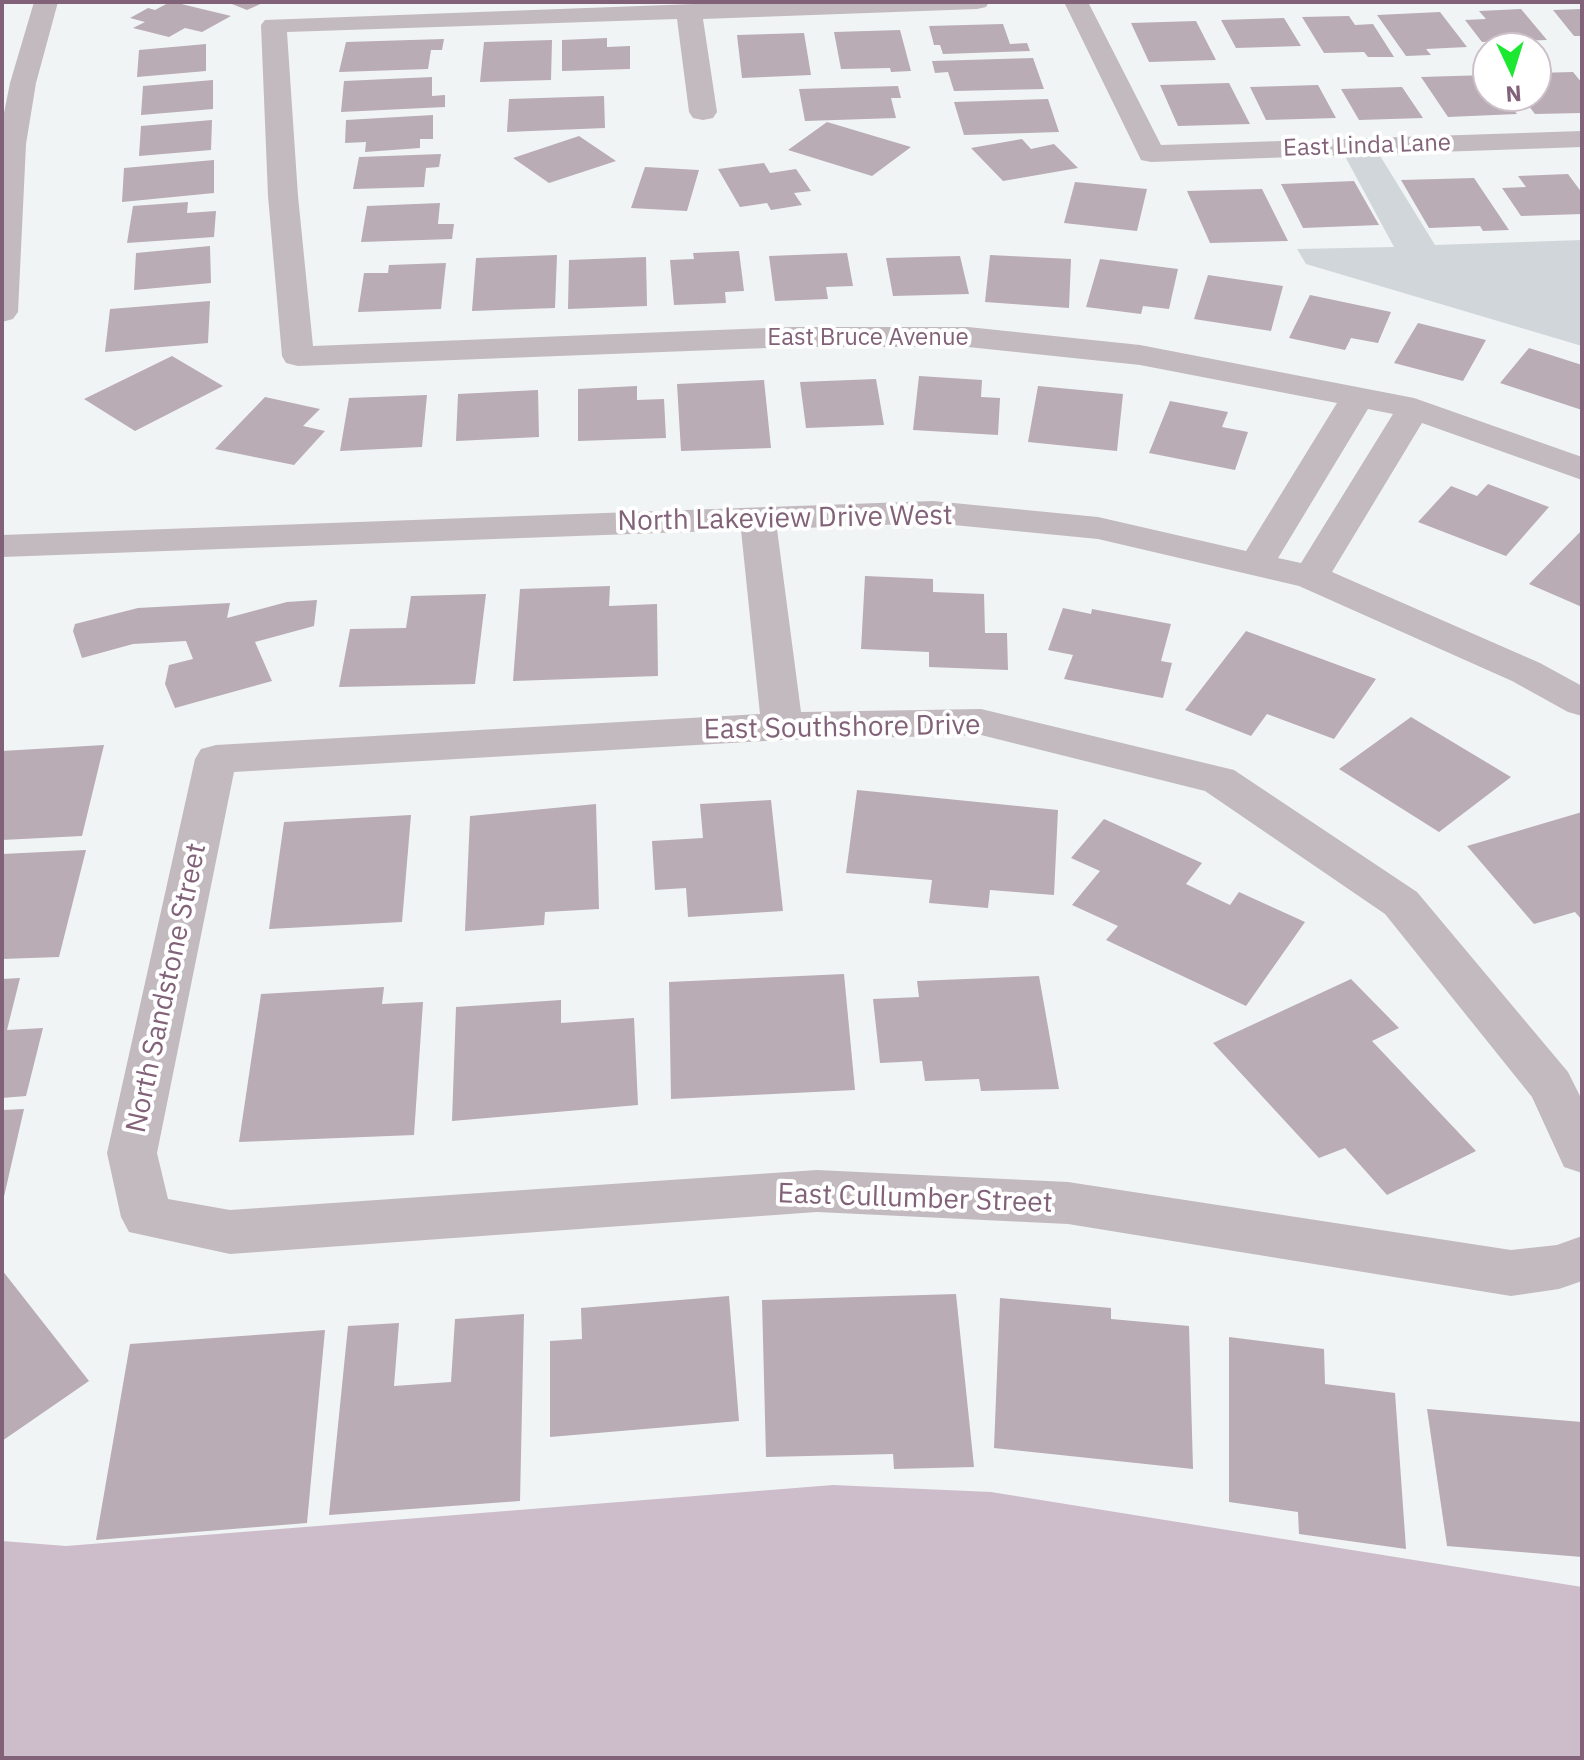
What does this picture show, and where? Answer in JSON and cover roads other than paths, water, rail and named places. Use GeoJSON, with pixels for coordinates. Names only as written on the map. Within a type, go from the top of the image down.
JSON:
{"type":"FeatureCollection","features":[{"type":"Feature","properties":{"kind":"street"},"geometry":{"type":"LineString","coordinates":[[2,312],[12,144],[23,83],[46,2]]}},
{"type":"Feature","properties":{"kind":"street"},"geometry":{"type":"LineString","coordinates":[[703,112],[687,5],[977,2]]}},
{"type":"Feature","properties":{"kind":"street","name":"East Linda Lane"},"geometry":{"type":"LineString","coordinates":[[1076,2],[1151,154],[1582,139]]}},
{"type":"Feature","properties":{"kind":"street","name":"East Bruce Avenue"},"geometry":{"type":"LineString","coordinates":[[687,5],[274,25],[283,196],[298,356],[793,337],[968,337],[1140,355],[1414,408],[1582,469]]}},
{"type":"Feature","properties":{"kind":"street"},"geometry":{"type":"LineString","coordinates":[[1256,564],[1358,397]]}},
{"type":"Feature","properties":{"kind":"street"},"geometry":{"type":"LineString","coordinates":[[1311,577],[1414,408]]}},
{"type":"Feature","properties":{"kind":"street","name":"North Lakeview Drive West"},"geometry":{"type":"LineString","coordinates":[[2,546],[948,513],[1098,528],[1311,577],[1526,672],[1582,703]]}},
{"type":"Feature","properties":{"kind":"street"},"geometry":{"type":"LineString","coordinates":[[758,518],[782,726]]}},
{"type":"Feature","properties":{"kind":"street","name":"East Southshore Drive"},"geometry":{"type":"LineString","coordinates":[[216,759],[782,726],[981,722],[1219,780],[1401,903],[1551,1086],[1582,1153]]}},
{"type":"Feature","properties":{"kind":"street","name":"North Sandstone Street"},"geometry":{"type":"LineString","coordinates":[[147,1217],[132,1153],[216,759]]}},
{"type":"Feature","properties":{"kind":"street","name":"East Cullumber Street"},"geometry":{"type":"LineString","coordinates":[[147,1217],[230,1232],[817,1191],[1068,1203],[1511,1273],[1559,1267],[1582,1258]]}}]}
